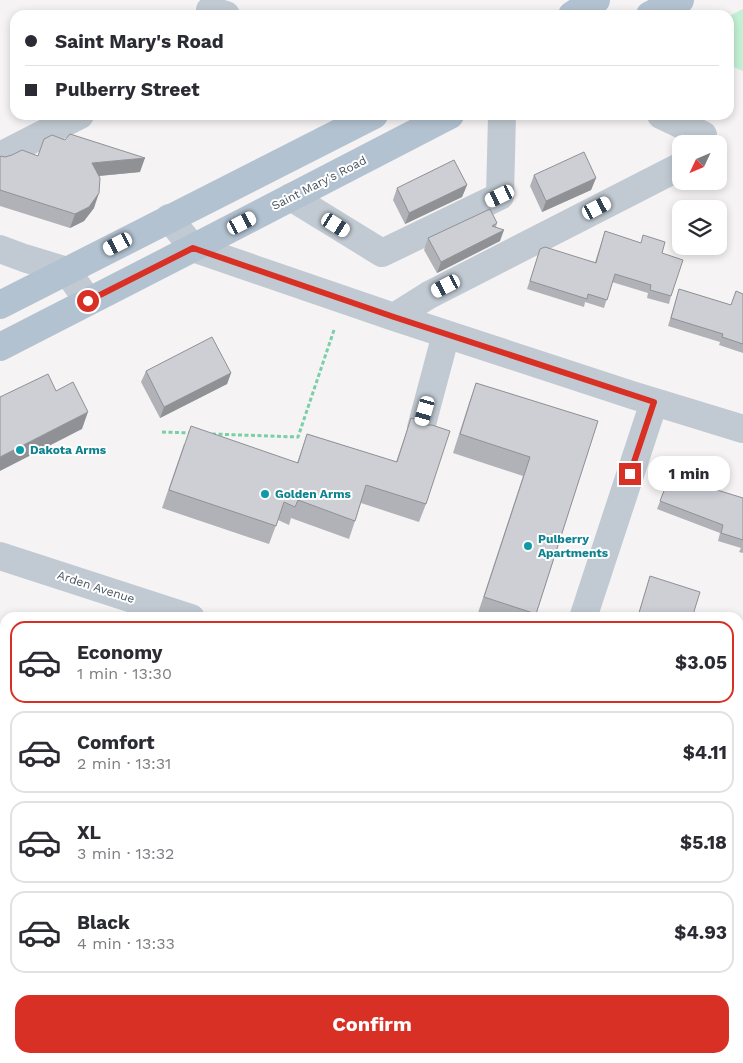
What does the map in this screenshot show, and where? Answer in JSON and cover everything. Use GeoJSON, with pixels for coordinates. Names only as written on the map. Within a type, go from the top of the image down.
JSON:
{"type":"FeatureCollection","features":[{"type":"Feature","properties":{"kind":"main road"},"geometry":{"type":"LineString","coordinates":[[580,10],[596,0]]}},
{"type":"Feature","properties":{"kind":"main road"},"geometry":{"type":"LineString","coordinates":[[660,10],[680,0]]}},
{"type":"Feature","properties":{"kind":"main road"},"geometry":{"type":"LineString","coordinates":[[0,305],[364,120]]}},
{"type":"Feature","properties":{"kind":"main road","name":"Saint Mary's Road"},"geometry":{"type":"LineString","coordinates":[[0,347],[440,120]]}},
{"type":"Feature","properties":{"kind":"street"},"geometry":{"type":"LineString","coordinates":[[0,156],[70,120]]}},
{"type":"Feature","properties":{"kind":"street"},"geometry":{"type":"LineString","coordinates":[[291,197],[382,253],[500,196],[502,120]]}},
{"type":"Feature","properties":{"kind":"street"},"geometry":{"type":"LineString","coordinates":[[671,120],[701,135]]}},
{"type":"Feature","properties":{"kind":"street"},"geometry":{"type":"LineString","coordinates":[[394,317],[429,294],[672,171]]}},
{"type":"Feature","properties":{"kind":"street"},"geometry":{"type":"LineString","coordinates":[[169,218],[193,248],[394,317],[743,429]]}},
{"type":"Feature","properties":{"kind":"street"},"geometry":{"type":"LineString","coordinates":[[0,249],[67,270],[88,301]]}},
{"type":"Feature","properties":{"kind":"street"},"geometry":{"type":"LineString","coordinates":[[421,428],[446,334]]}},
{"type":"Feature","properties":{"kind":"street"},"geometry":{"type":"LineString","coordinates":[[585,612],[654,402]]}},
{"type":"Feature","properties":{"kind":"street","name":"Arden Avenue"},"geometry":{"type":"LineString","coordinates":[[0,556],[173,612]]}},
{"type":"Feature","properties":{"kind":"path"},"geometry":{"type":"LineString","coordinates":[[211,434],[298,437],[334,330]]}},
{"type":"Feature","properties":{"kind":"path"},"geometry":{"type":"LineString","coordinates":[[162,432],[191,433]]}},
{"type":"Feature","properties":{"kind":"green space"},"geometry":{"type":"Polygon","coordinates":[[[743,9],[743,71],[734,67],[734,14],[743,9]]]}},
{"type":"Feature","properties":{"kind":"building"},"geometry":{"type":"Polygon","coordinates":[[[70,134],[145,158],[92,163],[100,178],[99,193],[89,207],[75,214],[0,190],[1,156],[12,155],[22,150],[38,156],[44,139],[52,135],[65,140],[70,134]]]}},
{"type":"Feature","properties":{"kind":"building"},"geometry":{"type":"Polygon","coordinates":[[[584,152],[596,178],[546,201],[534,175],[584,152]]]}},
{"type":"Feature","properties":{"kind":"building"},"geometry":{"type":"Polygon","coordinates":[[[454,160],[467,185],[409,213],[397,188],[454,160]]]}},
{"type":"Feature","properties":{"kind":"building"},"geometry":{"type":"Polygon","coordinates":[[[490,209],[497,223],[492,226],[504,230],[441,262],[428,238],[490,209]]]}},
{"type":"Feature","properties":{"kind":"building"},"geometry":{"type":"Polygon","coordinates":[[[605,231],[641,243],[643,235],[665,242],[662,253],[683,260],[671,296],[650,290],[651,285],[615,274],[607,300],[588,294],[587,299],[530,281],[540,249],[545,247],[596,263],[605,231]]]}},
{"type":"Feature","properties":{"kind":"building"},"geometry":{"type":"Polygon","coordinates":[[[679,289],[731,305],[736,291],[743,294],[743,344],[722,337],[723,334],[671,318],[679,289]]]}},
{"type":"Feature","properties":{"kind":"building"},"geometry":{"type":"Polygon","coordinates":[[[212,337],[231,373],[164,407],[146,371],[212,337]]]}},
{"type":"Feature","properties":{"kind":"building","name":"Dakota Arms"},"geometry":{"type":"Polygon","coordinates":[[[48,374],[56,391],[73,382],[88,412],[0,457],[0,397],[48,374]]]}},
{"type":"Feature","properties":{"kind":"building","name":"Pulberry Apartments"},"geometry":{"type":"Polygon","coordinates":[[[476,383],[598,421],[537,612],[530,612],[484,597],[530,457],[460,434],[476,383]]]}},
{"type":"Feature","properties":{"kind":"building"},"geometry":{"type":"Polygon","coordinates":[[[411,418],[423,425],[432,425],[450,431],[426,504],[366,485],[355,521],[298,500],[295,507],[284,502],[276,526],[169,490],[191,426],[298,463],[307,434],[397,462],[411,418]]]}},
{"type":"Feature","properties":{"kind":"building"},"geometry":{"type":"Polygon","coordinates":[[[680,466],[708,477],[704,486],[743,498],[743,540],[721,533],[723,525],[660,501],[671,473],[677,475],[680,466]]]}},
{"type":"Feature","properties":{"kind":"building"},"geometry":{"type":"Polygon","coordinates":[[[650,576],[700,592],[694,612],[639,612],[650,576]]]}},
{"type":"Feature","properties":{"kind":"place","name":"Dakota Arms"},"geometry":{"type":"Point","coordinates":[20,450]}},
{"type":"Feature","properties":{"kind":"place","name":"Golden Arms"},"geometry":{"type":"Point","coordinates":[265,494]}},
{"type":"Feature","properties":{"kind":"place","name":"Pulberry Apartments"},"geometry":{"type":"Point","coordinates":[528,546]}},
{"type":"Feature","properties":{"kind":"route"},"geometry":{"type":"LineString","coordinates":[[88,301],[193,248],[394,317],[654,402],[630,474]]}}]}
